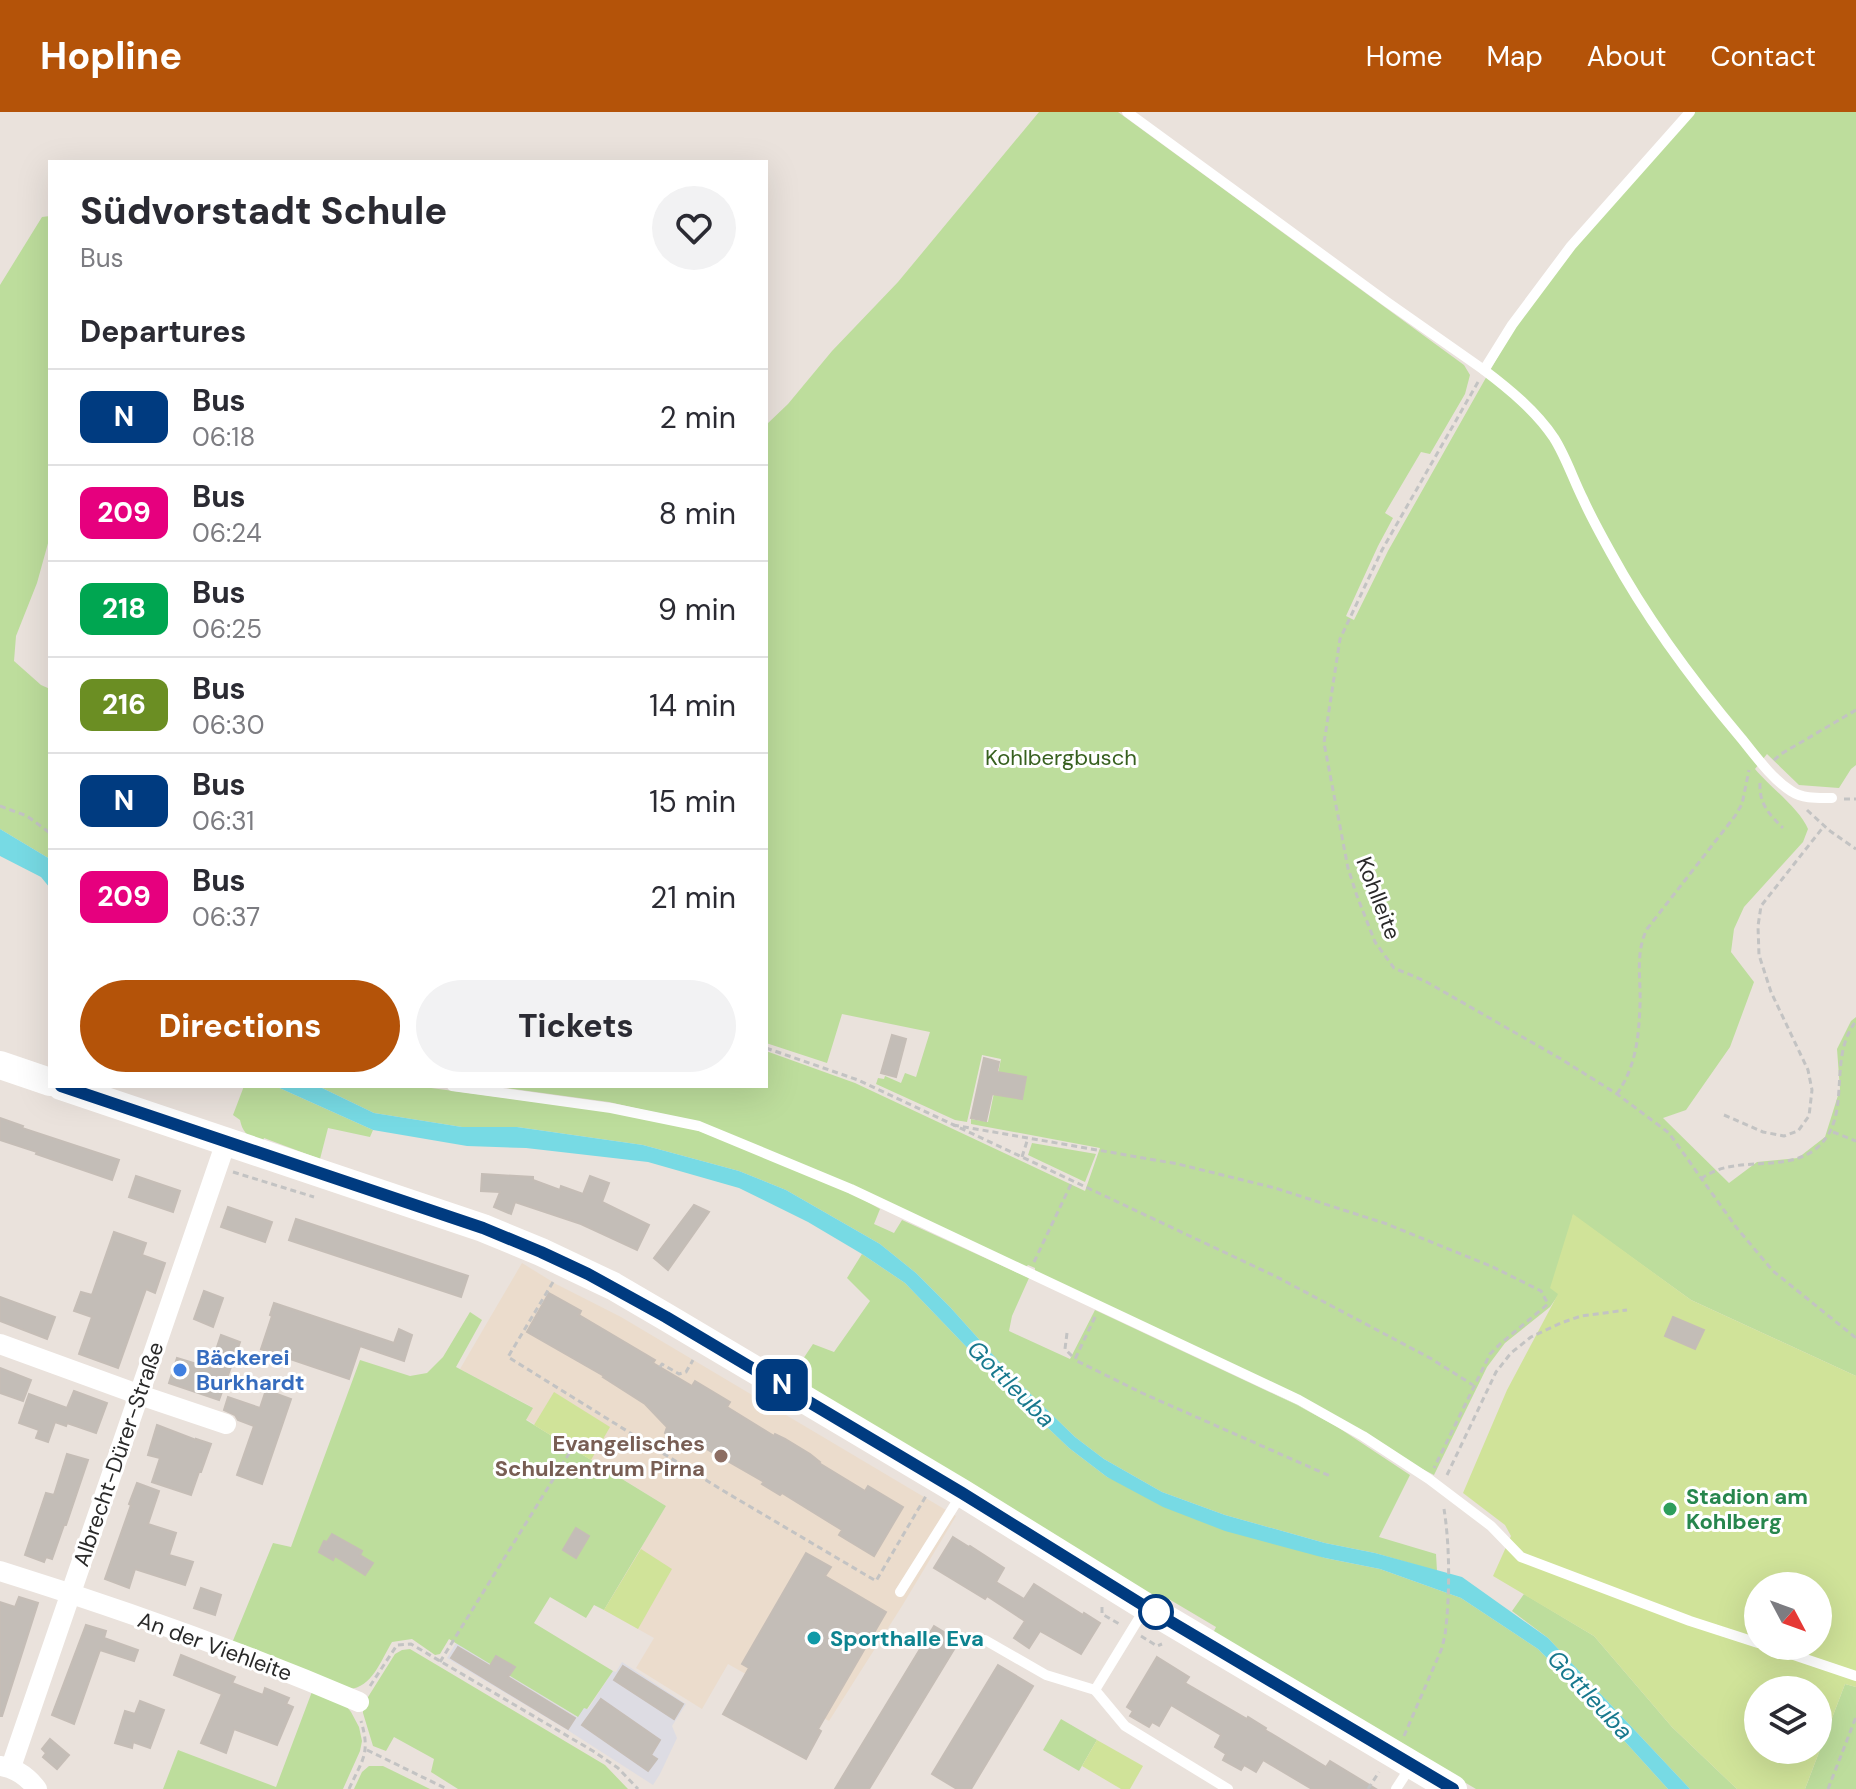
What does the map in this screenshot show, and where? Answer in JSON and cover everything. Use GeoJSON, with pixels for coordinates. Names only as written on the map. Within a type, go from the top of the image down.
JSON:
{"type":"FeatureCollection","features":[{"type":"Feature","properties":{"kind":"main road"},"geometry":{"type":"LineString","coordinates":[[0,1065],[48,1081]]}},
{"type":"Feature","properties":{"kind":"main road"},"geometry":{"type":"LineString","coordinates":[[67,1088],[483,1228],[613,1286],[962,1493],[1397,1761],[1453,1789]]}},
{"type":"Feature","properties":{"kind":"street","name":"Albrecht-Dürer-Straße"},"geometry":{"type":"LineString","coordinates":[[37,1789],[21,1773],[5,1767],[70,1593],[226,1142]]}},
{"type":"Feature","properties":{"kind":"street"},"geometry":{"type":"LineString","coordinates":[[0,1344],[226,1424]]}},
{"type":"Feature","properties":{"kind":"street","name":"An der Viehleite"},"geometry":{"type":"LineString","coordinates":[[0,1571],[219,1646],[359,1702]]}},
{"type":"Feature","properties":{"kind":"lane"},"geometry":{"type":"LineString","coordinates":[[1127,112],[1484,370],[1537,417],[1554,438],[1605,542],[1681,663],[1756,756],[1792,792],[1809,798],[1832,798]]}},
{"type":"Feature","properties":{"kind":"lane"},"geometry":{"type":"LineString","coordinates":[[1484,370],[1512,325],[1571,246],[1690,112]]}},
{"type":"Feature","properties":{"kind":"lane"},"geometry":{"type":"LineString","coordinates":[[466,1088],[611,1108],[699,1126],[851,1189],[1299,1400],[1363,1436],[1429,1479],[1491,1526],[1521,1557],[1744,1638]]}},
{"type":"Feature","properties":{"kind":"lane"},"geometry":{"type":"LineString","coordinates":[[900,1592],[962,1493]]}},
{"type":"Feature","properties":{"kind":"lane"},"geometry":{"type":"LineString","coordinates":[[1095,1690],[1146,1607]]}},
{"type":"Feature","properties":{"kind":"lane"},"geometry":{"type":"LineString","coordinates":[[985,1640],[1046,1675],[1095,1690],[1125,1726],[1228,1789]]}},
{"type":"Feature","properties":{"kind":"lane"},"geometry":{"type":"LineString","coordinates":[[1809,1660],[1856,1676]]}},
{"type":"Feature","properties":{"kind":"lane"},"geometry":{"type":"LineString","coordinates":[[1396,1789],[1397,1761]]}},
{"type":"Feature","properties":{"kind":"path","name":"Kohlleite"},"geometry":{"type":"LineString","coordinates":[[1484,370],[1382,550],[1340,639],[1324,743],[1348,868],[1357,896],[1375,942],[1394,968],[1425,981],[1561,1059],[1617,1094],[1669,1133],[1736,1227],[1773,1271],[1856,1338]]}},
{"type":"Feature","properties":{"kind":"path"},"geometry":{"type":"LineString","coordinates":[[1783,828],[1765,810],[1759,794],[1760,780],[1766,767],[1781,754],[1856,710]]}},
{"type":"Feature","properties":{"kind":"path"},"geometry":{"type":"LineString","coordinates":[[1617,1094],[1627,1079],[1637,1049],[1640,942],[1735,816],[1742,804],[1749,769],[1756,756]]}},
{"type":"Feature","properties":{"kind":"path"},"geometry":{"type":"LineString","coordinates":[[0,806],[27,816],[48,832]]}},
{"type":"Feature","properties":{"kind":"path"},"geometry":{"type":"LineString","coordinates":[[1810,814],[1856,849]]}},
{"type":"Feature","properties":{"kind":"path"},"geometry":{"type":"LineString","coordinates":[[1724,1115],[1763,1132],[1784,1136],[1798,1131],[1809,1116],[1812,1090],[1808,1070],[1771,992],[1759,955],[1758,926],[1761,906],[1824,826]]}},
{"type":"Feature","properties":{"kind":"path"},"geometry":{"type":"LineString","coordinates":[[1701,1179],[1710,1172],[1737,1165],[1801,1158],[1817,1149],[1832,1132],[1841,1100],[1840,1059],[1844,1040],[1856,1021]]}},
{"type":"Feature","properties":{"kind":"path"},"geometry":{"type":"LineString","coordinates":[[768,1049],[858,1080],[1275,1276],[1430,1358],[1474,1385]]}},
{"type":"Feature","properties":{"kind":"path"},"geometry":{"type":"LineString","coordinates":[[953,1125],[1178,1164],[1275,1188],[1387,1224],[1493,1267],[1541,1291],[1548,1304],[1490,1354],[1429,1479]]}},
{"type":"Feature","properties":{"kind":"path"},"geometry":{"type":"LineString","coordinates":[[1832,1132],[1856,1141]]}},
{"type":"Feature","properties":{"kind":"path"},"geometry":{"type":"LineString","coordinates":[[1022,1157],[1028,1138]]}},
{"type":"Feature","properties":{"kind":"path"},"geometry":{"type":"LineString","coordinates":[[1029,1273],[1072,1181]]}},
{"type":"Feature","properties":{"kind":"path"},"geometry":{"type":"LineString","coordinates":[[555,1279],[508,1357],[876,1581],[928,1493]]}},
{"type":"Feature","properties":{"kind":"path"},"geometry":{"type":"LineString","coordinates":[[1075,1359],[1100,1307]]}},
{"type":"Feature","properties":{"kind":"path"},"geometry":{"type":"LineString","coordinates":[[1368,1789],[1397,1761],[1442,1648],[1446,1624],[1448,1552],[1441,1488],[1496,1372],[1511,1353],[1531,1337],[1581,1316],[1627,1310]]}},
{"type":"Feature","properties":{"kind":"path"},"geometry":{"type":"LineString","coordinates":[[1067,1333],[1065,1349],[1075,1359],[1142,1393],[1330,1476]]}},
{"type":"Feature","properties":{"kind":"path"},"geometry":{"type":"LineString","coordinates":[[660,1367],[662,1364],[679,1374],[686,1372],[696,1354]]}},
{"type":"Feature","properties":{"kind":"path"},"geometry":{"type":"LineString","coordinates":[[440,1662],[570,1452]]}},
{"type":"Feature","properties":{"kind":"path"},"geometry":{"type":"LineString","coordinates":[[349,1789],[366,1750],[366,1738],[358,1712],[359,1702],[397,1645],[411,1644],[593,1751],[618,1768],[638,1789]]}},
{"type":"Feature","properties":{"kind":"path"},"geometry":{"type":"LineString","coordinates":[[1828,1789],[1856,1717]]}},
{"type":"Feature","properties":{"kind":"path"},"geometry":{"type":"LineString","coordinates":[[366,1750],[447,1789]]}},
{"type":"Feature","properties":{"kind":"shaded area","name":"Evangelisches Schulzentrum Pirna"},"geometry":{"type":"Polygon","coordinates":[[[522,1263],[621,1317],[956,1516],[829,1721],[728,1664],[702,1709],[636,1668],[654,1638],[604,1610],[666,1506],[526,1419],[532,1407],[460,1369],[522,1263]]]}},
{"type":"Feature","properties":{"kind":"shaded area"},"geometry":{"type":"Polygon","coordinates":[[[456,1643],[577,1717],[584,1707],[588,1709],[622,1662],[686,1704],[672,1726],[677,1738],[653,1785],[447,1658],[456,1643]]]}},
{"type":"Feature","properties":{"kind":"green space","name":"Kohlbergbusch"},"geometry":{"type":"Polygon","coordinates":[[[1039,112],[1118,112],[1464,365],[1470,375],[1465,394],[1430,454],[1421,452],[1385,513],[1393,518],[1346,616],[1354,620],[1388,551],[1518,321],[1579,243],[1695,112],[1856,112],[1856,765],[1839,788],[1799,785],[1767,754],[1755,769],[1792,806],[1808,829],[1803,842],[1744,907],[1734,929],[1731,952],[1754,982],[1730,1047],[1686,1110],[1663,1118],[1729,1183],[1757,1162],[1798,1158],[1825,1137],[1840,1089],[1837,1049],[1856,1017],[1856,1376],[1691,1300],[1573,1215],[1559,1294],[1550,1307],[1505,1343],[1487,1367],[1434,1475],[1035,1271],[1035,1268],[1026,1267],[696,1122],[609,1102],[507,1088],[768,1088],[768,1052],[855,1083],[1085,1191],[1100,1148],[971,1124],[971,1119],[988,1122],[1001,1059],[982,1055],[967,1122],[955,1120],[876,1084],[878,1078],[884,1079],[885,1076],[901,1083],[905,1073],[916,1077],[930,1032],[842,1014],[827,1063],[768,1044],[768,423],[898,282],[1039,112]]]}},
{"type":"Feature","properties":{"kind":"green space"},"geometry":{"type":"Polygon","coordinates":[[[48,216],[48,543],[37,583],[16,636],[14,661],[48,688],[48,858],[0,829],[0,285],[42,217],[48,216]]]}},
{"type":"Feature","properties":{"kind":"green space"},"geometry":{"type":"Polygon","coordinates":[[[243,1088],[279,1088],[373,1130],[370,1137],[328,1128],[320,1159],[264,1138],[262,1144],[247,1135],[240,1120],[233,1115],[243,1088]]]}},
{"type":"Feature","properties":{"kind":"green space"},"geometry":{"type":"Polygon","coordinates":[[[322,1088],[431,1088],[613,1112],[697,1130],[848,1191],[880,1209],[874,1224],[894,1233],[902,1220],[1029,1278],[1012,1316],[1009,1331],[1070,1359],[1095,1310],[1336,1426],[1410,1475],[1379,1537],[1436,1554],[1437,1571],[1225,1515],[1162,1492],[1104,1459],[1075,1437],[1012,1376],[916,1273],[880,1244],[786,1190],[739,1171],[643,1145],[517,1127],[462,1127],[374,1113],[322,1088]]]}},
{"type":"Feature","properties":{"kind":"green space"},"geometry":{"type":"Polygon","coordinates":[[[1032,1143],[1096,1154],[1085,1182],[1028,1155],[1032,1143]]]}},
{"type":"Feature","properties":{"kind":"green space","name":"Stadion am Kohlberg"},"geometry":{"type":"Polygon","coordinates":[[[1573,1214],[1691,1300],[1856,1376],[1856,1687],[1845,1684],[1832,1718],[1832,1676],[1744,1676],[1744,1764],[1815,1764],[1805,1789],[1737,1789],[1672,1727],[1594,1636],[1493,1576],[1511,1536],[1505,1525],[1463,1493],[1507,1390],[1558,1294],[1550,1288],[1573,1214]]]}},
{"type":"Feature","properties":{"kind":"green space"},"geometry":{"type":"Polygon","coordinates":[[[862,1254],[905,1283],[1005,1387],[1069,1448],[1107,1477],[1325,1558],[1380,1569],[1461,1598],[1538,1649],[1668,1789],[1476,1789],[1213,1633],[1216,1627],[1162,1595],[1159,1600],[791,1377],[813,1344],[834,1352],[870,1301],[847,1278],[862,1254]]]}},
{"type":"Feature","properties":{"kind":"green space"},"geometry":{"type":"Polygon","coordinates":[[[470,1312],[482,1320],[456,1367],[533,1408],[526,1420],[666,1506],[604,1610],[594,1605],[586,1618],[550,1597],[534,1623],[613,1671],[578,1717],[449,1639],[440,1654],[435,1655],[412,1639],[392,1642],[370,1678],[364,1684],[349,1689],[232,1643],[273,1543],[291,1547],[360,1360],[410,1376],[427,1373],[443,1357],[470,1312]]]}},
{"type":"Feature","properties":{"kind":"green space"},"geometry":{"type":"Polygon","coordinates":[[[554,1392],[610,1427],[591,1460],[534,1425],[554,1392]]]}},
{"type":"Feature","properties":{"kind":"green space"},"geometry":{"type":"Polygon","coordinates":[[[641,1549],[672,1569],[638,1629],[604,1610],[641,1549]]]}},
{"type":"Feature","properties":{"kind":"green space"},"geometry":{"type":"Polygon","coordinates":[[[1524,1594],[1594,1636],[1672,1727],[1737,1789],[1690,1789],[1548,1638],[1512,1611],[1524,1594]]]}},
{"type":"Feature","properties":{"kind":"green space"},"geometry":{"type":"Polygon","coordinates":[[[410,1649],[605,1765],[628,1789],[458,1789],[431,1772],[434,1759],[394,1737],[386,1751],[373,1746],[363,1705],[395,1654],[410,1649]]]}},
{"type":"Feature","properties":{"kind":"green space"},"geometry":{"type":"Polygon","coordinates":[[[1845,1684],[1856,1687],[1856,1789],[1805,1789],[1815,1764],[1832,1764],[1832,1718],[1845,1684]]]}},
{"type":"Feature","properties":{"kind":"green space"},"geometry":{"type":"Polygon","coordinates":[[[313,1689],[343,1702],[359,1727],[362,1741],[360,1751],[343,1789],[163,1789],[178,1750],[276,1787],[313,1689]]]}},
{"type":"Feature","properties":{"kind":"green space"},"geometry":{"type":"Polygon","coordinates":[[[1061,1719],[1097,1740],[1079,1771],[1043,1750],[1061,1719]]]}},
{"type":"Feature","properties":{"kind":"green space"},"geometry":{"type":"Polygon","coordinates":[[[1097,1740],[1143,1766],[1130,1789],[1121,1789],[1082,1766],[1097,1740]]]}},
{"type":"Feature","properties":{"kind":"green space"},"geometry":{"type":"Polygon","coordinates":[[[369,1766],[383,1766],[430,1789],[354,1789],[362,1772],[369,1766]]]}},
{"type":"Feature","properties":{"kind":"water"},"geometry":{"type":"Polygon","coordinates":[[[0,829],[48,858],[48,886],[41,877],[0,856],[0,829]]]}},
{"type":"Feature","properties":{"kind":"water","name":"Gottleuba"},"geometry":{"type":"Polygon","coordinates":[[[279,1088],[322,1088],[374,1113],[462,1127],[517,1127],[643,1145],[739,1171],[786,1190],[880,1244],[916,1273],[1012,1376],[1075,1437],[1104,1459],[1162,1492],[1225,1515],[1462,1577],[1548,1638],[1690,1789],[1668,1789],[1538,1649],[1461,1598],[1380,1569],[1325,1558],[1225,1531],[1163,1507],[1107,1477],[1069,1448],[1005,1387],[905,1283],[808,1222],[739,1188],[648,1162],[526,1148],[467,1146],[373,1130],[279,1088]]]}},
{"type":"Feature","properties":{"kind":"building"},"geometry":{"type":"Polygon","coordinates":[[[892,1035],[906,1039],[896,1077],[881,1073],[892,1035]]]}},
{"type":"Feature","properties":{"kind":"building"},"geometry":{"type":"Polygon","coordinates":[[[984,1058],[999,1062],[997,1072],[1026,1077],[1022,1099],[992,1094],[986,1121],[971,1118],[984,1058]]]}},
{"type":"Feature","properties":{"kind":"building"},"geometry":{"type":"Polygon","coordinates":[[[0,1118],[119,1160],[112,1180],[0,1140],[0,1118]]]}},
{"type":"Feature","properties":{"kind":"building"},"geometry":{"type":"Polygon","coordinates":[[[482,1174],[533,1177],[533,1180],[560,1190],[561,1186],[583,1194],[590,1176],[609,1183],[602,1202],[649,1225],[637,1250],[581,1224],[515,1202],[511,1214],[494,1207],[500,1192],[481,1191],[482,1174]]]}},
{"type":"Feature","properties":{"kind":"building"},"geometry":{"type":"Polygon","coordinates":[[[136,1176],[180,1191],[173,1212],[129,1197],[136,1176]]]}},
{"type":"Feature","properties":{"kind":"building"},"geometry":{"type":"Polygon","coordinates":[[[694,1205],[709,1212],[668,1270],[654,1258],[694,1205]]]}},
{"type":"Feature","properties":{"kind":"building"},"geometry":{"type":"Polygon","coordinates":[[[228,1207],[272,1222],[265,1242],[221,1227],[228,1207]]]}},
{"type":"Feature","properties":{"kind":"building"},"geometry":{"type":"Polygon","coordinates":[[[296,1219],[468,1276],[461,1297],[289,1240],[296,1219]]]}},
{"type":"Feature","properties":{"kind":"building"},"geometry":{"type":"Polygon","coordinates":[[[114,1232],[146,1243],[142,1255],[165,1263],[155,1293],[146,1289],[118,1368],[79,1354],[92,1317],[74,1311],[81,1292],[92,1295],[114,1232]]]}},
{"type":"Feature","properties":{"kind":"building"},"geometry":{"type":"Polygon","coordinates":[[[204,1291],[223,1298],[213,1327],[194,1319],[204,1291]]]}},
{"type":"Feature","properties":{"kind":"building"},"geometry":{"type":"Polygon","coordinates":[[[549,1293],[581,1311],[579,1315],[655,1360],[653,1363],[692,1386],[695,1381],[730,1402],[727,1407],[774,1436],[810,1454],[819,1463],[865,1491],[868,1486],[903,1507],[874,1556],[839,1535],[842,1530],[762,1484],[764,1482],[703,1447],[699,1453],[665,1433],[667,1427],[645,1404],[604,1376],[527,1332],[549,1293]]]}},
{"type":"Feature","properties":{"kind":"building"},"geometry":{"type":"Polygon","coordinates":[[[0,1297],[55,1317],[47,1339],[0,1321],[0,1297]]]}},
{"type":"Feature","properties":{"kind":"building"},"geometry":{"type":"Polygon","coordinates":[[[274,1303],[394,1343],[399,1329],[412,1335],[404,1361],[360,1346],[349,1379],[261,1349],[274,1303]]]}},
{"type":"Feature","properties":{"kind":"building"},"geometry":{"type":"Polygon","coordinates":[[[1673,1317],[1704,1330],[1695,1349],[1665,1336],[1673,1317]]]}},
{"type":"Feature","properties":{"kind":"building"},"geometry":{"type":"Polygon","coordinates":[[[221,1335],[240,1342],[219,1400],[169,1383],[177,1358],[210,1368],[221,1335]]]}},
{"type":"Feature","properties":{"kind":"building"},"geometry":{"type":"Polygon","coordinates":[[[0,1368],[31,1380],[23,1401],[0,1393],[0,1368]]]}},
{"type":"Feature","properties":{"kind":"building"},"geometry":{"type":"Polygon","coordinates":[[[266,1390],[291,1399],[262,1484],[237,1475],[254,1426],[224,1410],[228,1397],[260,1408],[266,1390]]]}},
{"type":"Feature","properties":{"kind":"building"},"geometry":{"type":"Polygon","coordinates":[[[74,1391],[107,1403],[96,1433],[55,1422],[48,1442],[36,1438],[39,1430],[19,1423],[29,1394],[67,1408],[74,1391]]]}},
{"type":"Feature","properties":{"kind":"building"},"geometry":{"type":"Polygon","coordinates":[[[157,1425],[211,1444],[191,1495],[152,1482],[160,1458],[148,1455],[157,1425]]]}},
{"type":"Feature","properties":{"kind":"building"},"geometry":{"type":"Polygon","coordinates":[[[67,1454],[88,1460],[52,1559],[46,1557],[44,1562],[25,1555],[46,1493],[54,1495],[67,1454]]]}},
{"type":"Feature","properties":{"kind":"building"},"geometry":{"type":"Polygon","coordinates":[[[137,1483],[159,1491],[148,1524],[176,1533],[169,1555],[193,1562],[185,1585],[135,1569],[129,1588],[105,1579],[137,1483]]]}},
{"type":"Feature","properties":{"kind":"building"},"geometry":{"type":"Polygon","coordinates":[[[576,1528],[589,1536],[576,1558],[563,1550],[576,1528]]]}},
{"type":"Feature","properties":{"kind":"building"},"geometry":{"type":"Polygon","coordinates":[[[332,1534],[362,1551],[360,1555],[373,1563],[365,1575],[335,1556],[333,1560],[319,1552],[332,1534]]]}},
{"type":"Feature","properties":{"kind":"building"},"geometry":{"type":"Polygon","coordinates":[[[953,1537],[1004,1568],[996,1582],[1024,1599],[1034,1584],[1100,1623],[1081,1654],[1040,1631],[1029,1648],[1014,1638],[1025,1621],[987,1596],[985,1599],[934,1568],[953,1537]]]}},
{"type":"Feature","properties":{"kind":"building","name":"Sporthalle Eva"},"geometry":{"type":"Polygon","coordinates":[[[806,1553],[831,1567],[825,1576],[886,1612],[818,1729],[821,1731],[806,1759],[723,1714],[749,1668],[742,1664],[806,1553]]]}},
{"type":"Feature","properties":{"kind":"building"},"geometry":{"type":"Polygon","coordinates":[[[201,1588],[221,1595],[215,1615],[194,1608],[201,1588]]]}},
{"type":"Feature","properties":{"kind":"building"},"geometry":{"type":"Polygon","coordinates":[[[19,1597],[38,1603],[0,1716],[0,1602],[15,1607],[19,1597]]]}},
{"type":"Feature","properties":{"kind":"building"},"geometry":{"type":"Polygon","coordinates":[[[86,1625],[106,1631],[104,1638],[138,1650],[134,1661],[100,1650],[74,1724],[52,1715],[86,1625]]]}},
{"type":"Feature","properties":{"kind":"building"},"geometry":{"type":"Polygon","coordinates":[[[934,1626],[959,1641],[869,1789],[835,1789],[934,1626]]]}},
{"type":"Feature","properties":{"kind":"building"},"geometry":{"type":"Polygon","coordinates":[[[458,1647],[490,1666],[496,1656],[515,1667],[508,1677],[575,1718],[568,1729],[451,1658],[458,1647]]]}},
{"type":"Feature","properties":{"kind":"building"},"geometry":{"type":"Polygon","coordinates":[[[181,1655],[235,1677],[232,1683],[263,1695],[265,1688],[289,1698],[286,1704],[293,1707],[277,1745],[234,1729],[226,1753],[201,1743],[222,1694],[174,1675],[181,1655]]]}},
{"type":"Feature","properties":{"kind":"building"},"geometry":{"type":"Polygon","coordinates":[[[1157,1657],[1189,1677],[1185,1683],[1248,1717],[1326,1767],[1330,1761],[1376,1789],[1312,1789],[1263,1760],[1256,1772],[1244,1765],[1241,1770],[1223,1760],[1226,1754],[1215,1747],[1221,1735],[1171,1705],[1159,1726],[1152,1722],[1149,1727],[1130,1716],[1133,1711],[1127,1707],[1157,1657]]]}},
{"type":"Feature","properties":{"kind":"building"},"geometry":{"type":"Polygon","coordinates":[[[998,1665],[1033,1686],[971,1789],[957,1789],[932,1774],[998,1665]]]}},
{"type":"Feature","properties":{"kind":"building"},"geometry":{"type":"Polygon","coordinates":[[[623,1666],[683,1704],[674,1719],[614,1680],[623,1666]]]}},
{"type":"Feature","properties":{"kind":"building"},"geometry":{"type":"Polygon","coordinates":[[[601,1699],[660,1740],[651,1755],[657,1759],[648,1771],[582,1725],[601,1699]]]}},
{"type":"Feature","properties":{"kind":"building"},"geometry":{"type":"Polygon","coordinates":[[[140,1701],[164,1710],[150,1748],[133,1742],[132,1748],[115,1743],[125,1711],[135,1714],[140,1701]]]}},
{"type":"Feature","properties":{"kind":"building"},"geometry":{"type":"Polygon","coordinates":[[[50,1739],[69,1755],[57,1769],[43,1757],[46,1753],[42,1749],[50,1739]]]}},
{"type":"Feature","properties":{"kind":"bus line","name":"N"},"geometry":{"type":"LineString","coordinates":[[67,1088],[483,1228],[613,1286],[1453,1789]]}},
{"type":"Feature","properties":{"kind":"place","name":"Bäckerei Burkhardt"},"geometry":{"type":"Point","coordinates":[180,1370]}},
{"type":"Feature","properties":{"kind":"place","name":"Evangelisches Schulzentrum Pirna"},"geometry":{"type":"Point","coordinates":[721,1456]}},
{"type":"Feature","properties":{"kind":"place","name":"Stadion am Kohlberg"},"geometry":{"type":"Point","coordinates":[1670,1509]}},
{"type":"Feature","properties":{"kind":"place","name":"Sporthalle Eva"},"geometry":{"type":"Point","coordinates":[814,1638]}}]}
